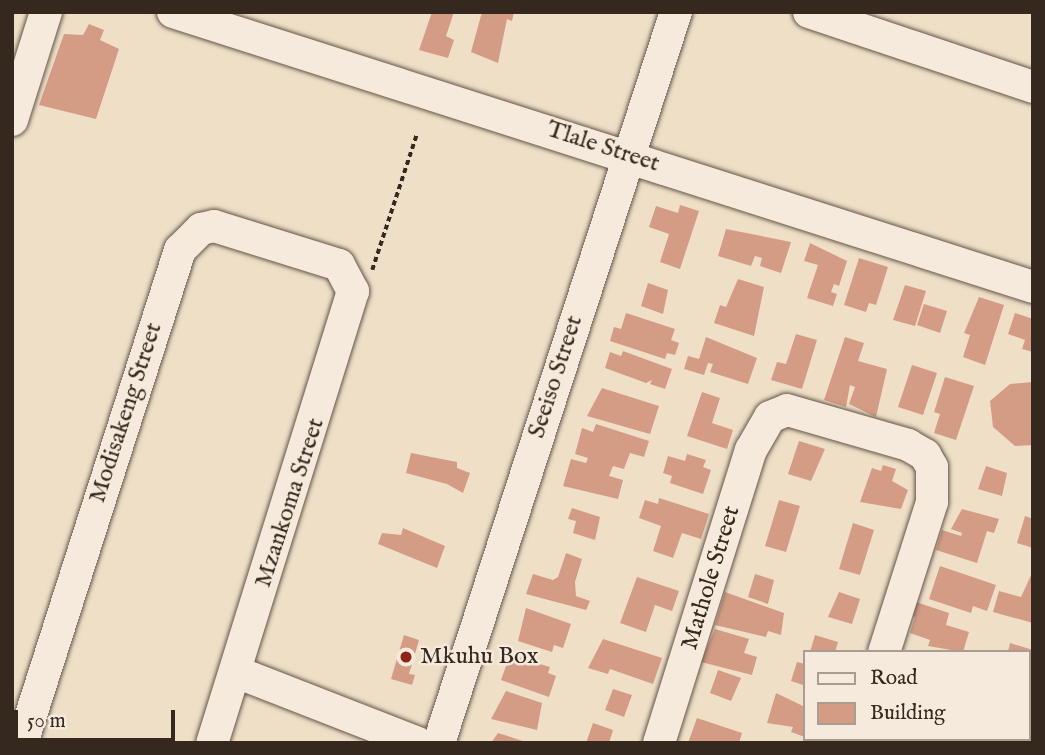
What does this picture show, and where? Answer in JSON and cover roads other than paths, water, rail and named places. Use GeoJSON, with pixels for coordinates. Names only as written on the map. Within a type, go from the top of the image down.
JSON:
{"type":"FeatureCollection","features":[{"type":"Feature","properties":{"kind":"street"},"geometry":{"type":"LineString","coordinates":[[12,120],[46,12]]}},
{"type":"Feature","properties":{"kind":"street","name":"Tlale Street"},"geometry":{"type":"LineString","coordinates":[[173,12],[627,154],[1033,286]]}},
{"type":"Feature","properties":{"kind":"street","name":"Seeiso Street"},"geometry":{"type":"LineString","coordinates":[[439,743],[627,154],[676,12]]}},
{"type":"Feature","properties":{"kind":"street"},"geometry":{"type":"LineString","coordinates":[[809,12],[896,25],[1033,86]]}},
{"type":"Feature","properties":{"kind":"street","name":"Modisakeng Street"},"geometry":{"type":"LineString","coordinates":[[22,743],[144,354],[187,239],[201,229],[228,228],[339,265]]}},
{"type":"Feature","properties":{"kind":"street","name":"Mzankoma Street"},"geometry":{"type":"LineString","coordinates":[[212,743],[352,296],[348,277],[339,265]]}},
{"type":"Feature","properties":{"kind":"street","name":"Mathole Street"},"geometry":{"type":"LineString","coordinates":[[659,743],[751,450],[770,417],[787,410],[816,416],[908,445],[925,455],[932,467],[932,502],[885,650]]}},
{"type":"Feature","properties":{"kind":"street"},"geometry":{"type":"LineString","coordinates":[[236,672],[418,743]]}},
{"type":"Feature","properties":{"kind":"place","name":"Mkuhu Box"},"geometry":{"type":"Point","coordinates":[406,657]}}]}
